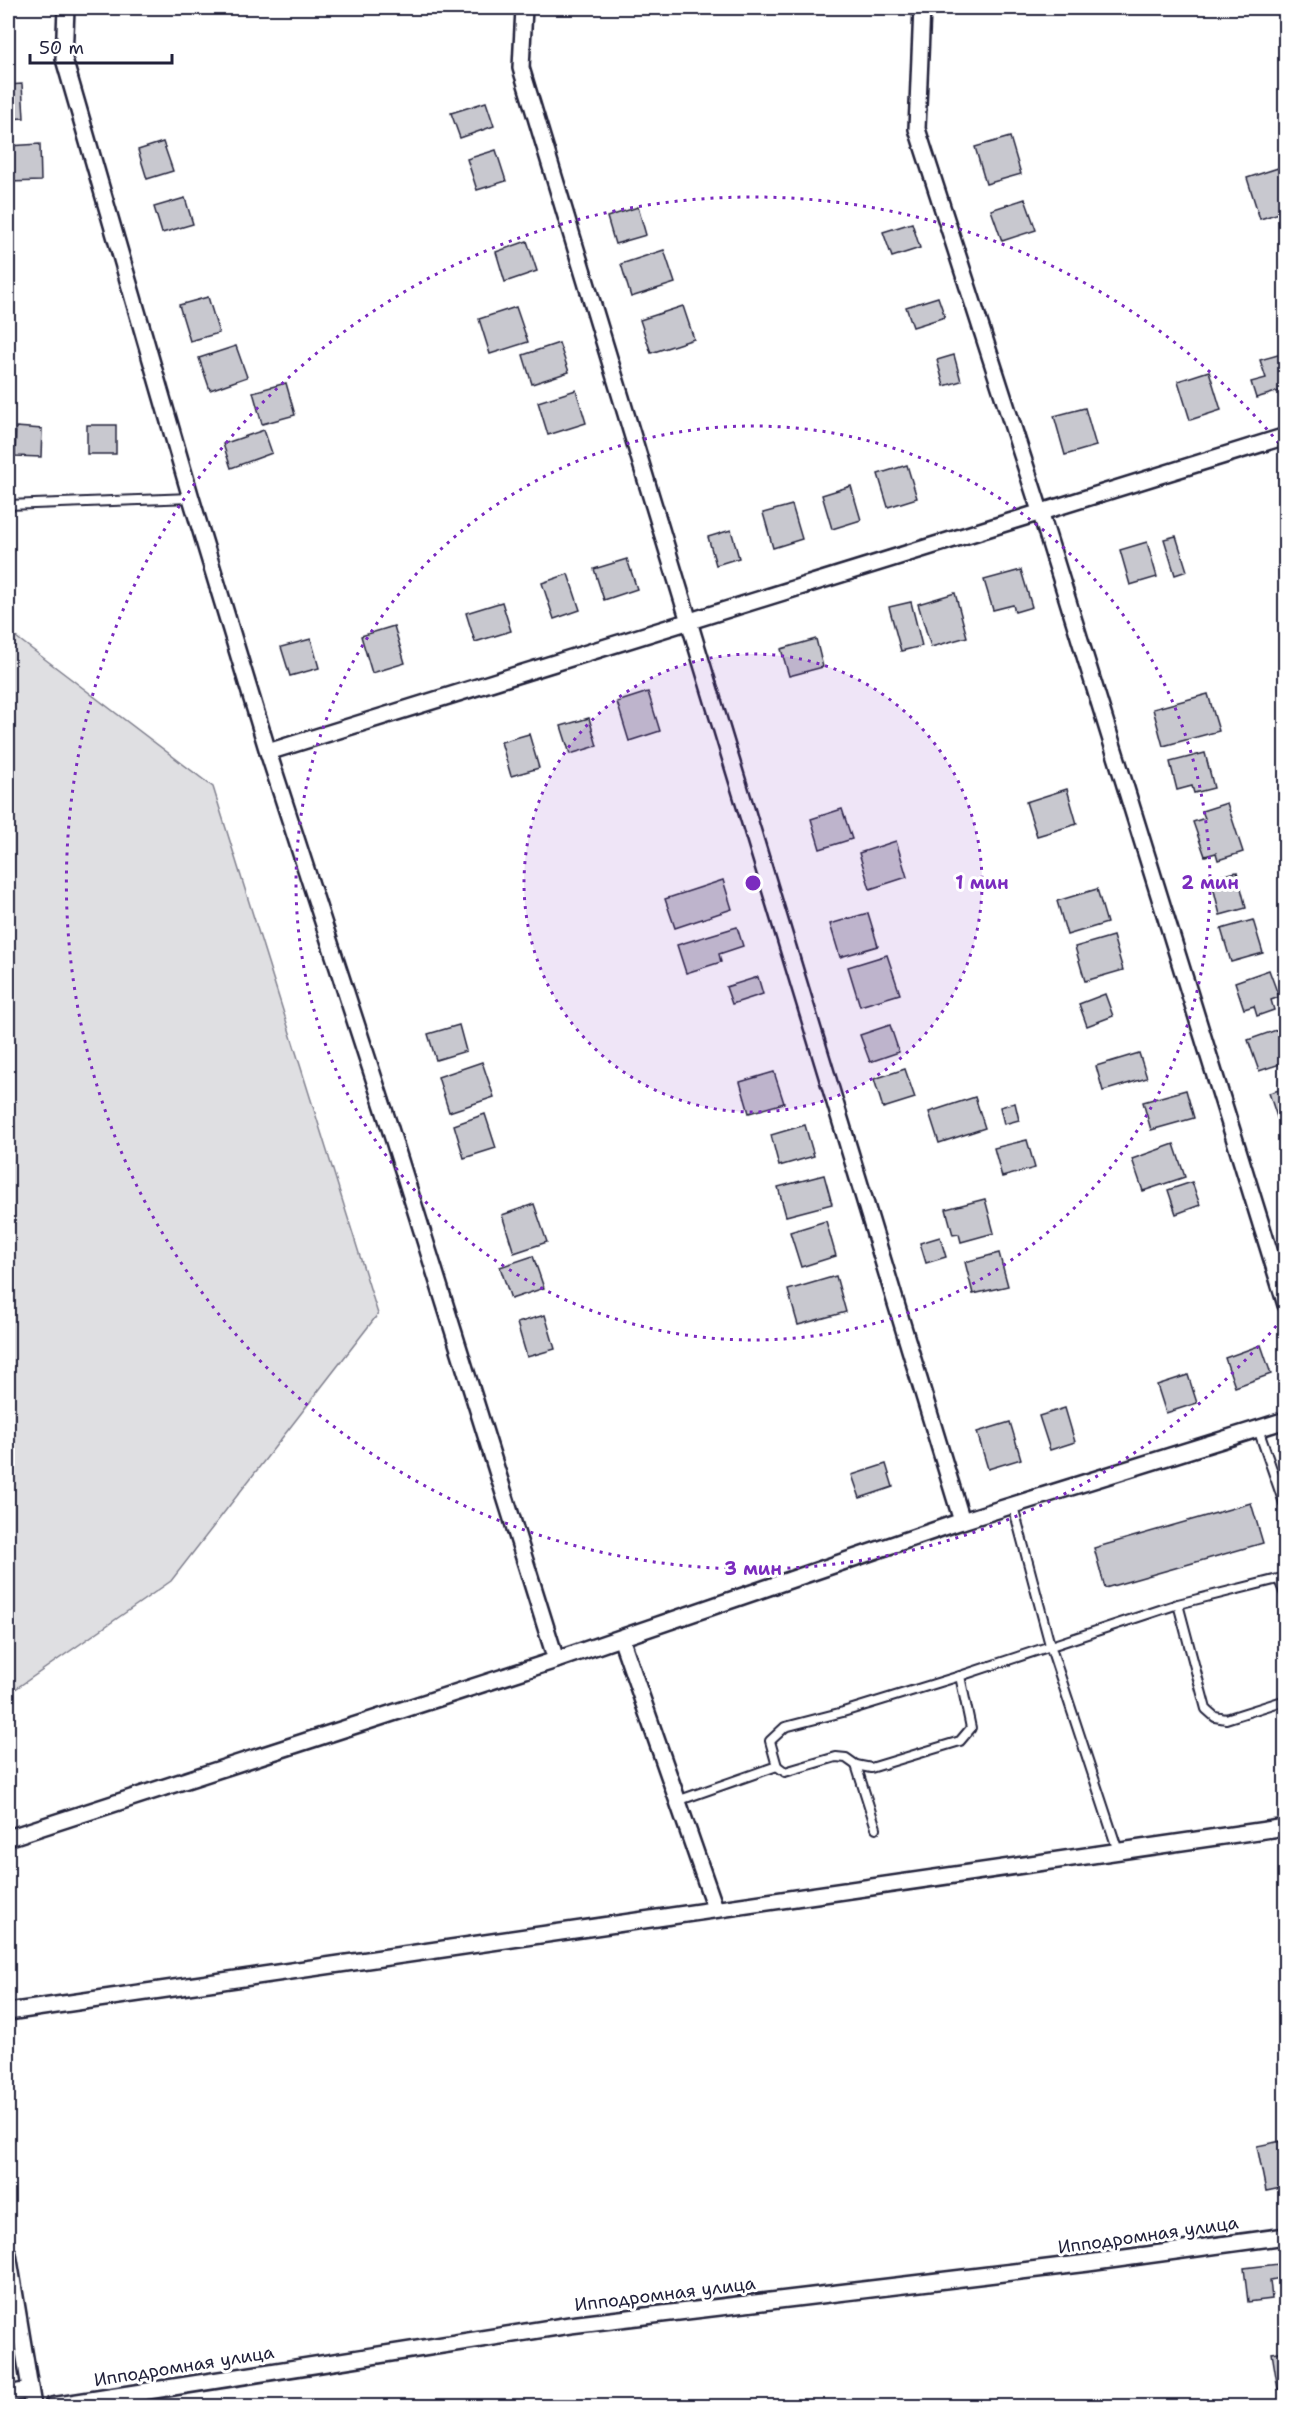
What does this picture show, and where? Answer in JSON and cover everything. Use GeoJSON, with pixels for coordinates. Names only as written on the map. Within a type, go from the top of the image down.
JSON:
{"type":"FeatureCollection","features":[{"type":"Feature","properties":{"kind":"street"},"geometry":{"type":"LineString","coordinates":[[66,8],[64,59],[191,498],[268,752],[391,1133],[556,1660]]}},
{"type":"Feature","properties":{"kind":"street"},"geometry":{"type":"LineString","coordinates":[[524,8],[521,68],[962,1521]]}},
{"type":"Feature","properties":{"kind":"street"},"geometry":{"type":"LineString","coordinates":[[922,8],[917,129],[1040,512],[1286,1305]]}},
{"type":"Feature","properties":{"kind":"street"},"geometry":{"type":"LineString","coordinates":[[268,752],[1286,436]]}},
{"type":"Feature","properties":{"kind":"street"},"geometry":{"type":"LineString","coordinates":[[8,1838],[556,1660],[962,1521],[1286,1420]]}},
{"type":"Feature","properties":{"kind":"street"},"geometry":{"type":"LineString","coordinates":[[621,1638],[715,1908]]}},
{"type":"Feature","properties":{"kind":"street"},"geometry":{"type":"LineString","coordinates":[[8,2012],[1286,1827]]}},
{"type":"Feature","properties":{"kind":"street","name":"Ипподромная улица"},"geometry":{"type":"LineString","coordinates":[[52,2406],[570,2325],[1076,2264],[1286,2236]]}},
{"type":"Feature","properties":{"kind":"street"},"geometry":{"type":"LineString","coordinates":[[8,2254],[33,2406]]}},
{"type":"Feature","properties":{"kind":"street"},"geometry":{"type":"LineString","coordinates":[[8,2394],[30,2390]]}},
{"type":"Feature","properties":{"kind":"lane"},"geometry":{"type":"LineString","coordinates":[[8,505],[191,498]]}},
{"type":"Feature","properties":{"kind":"lane"},"geometry":{"type":"LineString","coordinates":[[1258,1429],[1286,1509]]}},
{"type":"Feature","properties":{"kind":"lane"},"geometry":{"type":"LineString","coordinates":[[1013,1506],[1050,1645],[1118,1851]]}},
{"type":"Feature","properties":{"kind":"lane"},"geometry":{"type":"LineString","coordinates":[[960,1676],[971,1728],[960,1741],[871,1768],[856,1765],[846,1758],[836,1757],[785,1772],[777,1766],[770,1741],[785,1727],[960,1676],[1178,1604],[1282,1579],[1286,1596]]}},
{"type":"Feature","properties":{"kind":"lane"},"geometry":{"type":"LineString","coordinates":[[1178,1604],[1206,1709],[1215,1717],[1226,1719],[1286,1700]]}},
{"type":"Feature","properties":{"kind":"lane"},"geometry":{"type":"LineString","coordinates":[[856,1765],[876,1828]]}},
{"type":"Feature","properties":{"kind":"lane"},"geometry":{"type":"LineString","coordinates":[[677,1801],[777,1766]]}},
{"type":"Feature","properties":{"kind":"shaded area"},"geometry":{"type":"Polygon","coordinates":[[[8,631],[213,787],[378,1314],[171,1581],[8,1694],[8,631]]]}},
{"type":"Feature","properties":{"kind":"building"},"geometry":{"type":"Polygon","coordinates":[[[22,84],[24,118],[8,119],[8,85],[22,84]]]}},
{"type":"Feature","properties":{"kind":"building"},"geometry":{"type":"Polygon","coordinates":[[[486,102],[494,126],[460,138],[451,113],[486,102]]]}},
{"type":"Feature","properties":{"kind":"building"},"geometry":{"type":"Polygon","coordinates":[[[1010,137],[1021,174],[986,184],[975,147],[1010,137]]]}},
{"type":"Feature","properties":{"kind":"building"},"geometry":{"type":"Polygon","coordinates":[[[163,142],[173,171],[147,179],[138,150],[163,142]]]}},
{"type":"Feature","properties":{"kind":"building"},"geometry":{"type":"Polygon","coordinates":[[[40,144],[41,181],[8,182],[8,146],[40,144]]]}},
{"type":"Feature","properties":{"kind":"building"},"geometry":{"type":"Polygon","coordinates":[[[496,150],[506,181],[477,190],[467,159],[496,150]]]}},
{"type":"Feature","properties":{"kind":"building"},"geometry":{"type":"Polygon","coordinates":[[[1278,168],[1286,191],[1286,211],[1260,219],[1247,178],[1278,168]]]}},
{"type":"Feature","properties":{"kind":"building"},"geometry":{"type":"Polygon","coordinates":[[[185,198],[193,224],[162,233],[154,207],[185,198]]]}},
{"type":"Feature","properties":{"kind":"building"},"geometry":{"type":"Polygon","coordinates":[[[1025,199],[1036,230],[1002,241],[991,210],[1025,199]]]}},
{"type":"Feature","properties":{"kind":"building"},"geometry":{"type":"Polygon","coordinates":[[[638,207],[646,235],[615,244],[607,217],[638,207]]]}},
{"type":"Feature","properties":{"kind":"building"},"geometry":{"type":"Polygon","coordinates":[[[912,223],[920,248],[892,257],[883,232],[912,223]]]}},
{"type":"Feature","properties":{"kind":"building"},"geometry":{"type":"Polygon","coordinates":[[[527,241],[537,271],[505,282],[496,252],[527,241]]]}},
{"type":"Feature","properties":{"kind":"building"},"geometry":{"type":"Polygon","coordinates":[[[664,250],[675,283],[631,297],[621,264],[664,250]]]}},
{"type":"Feature","properties":{"kind":"building"},"geometry":{"type":"Polygon","coordinates":[[[208,297],[219,333],[190,341],[179,305],[208,297]]]}},
{"type":"Feature","properties":{"kind":"building"},"geometry":{"type":"Polygon","coordinates":[[[938,297],[945,317],[913,327],[906,307],[938,297]]]}},
{"type":"Feature","properties":{"kind":"building"},"geometry":{"type":"Polygon","coordinates":[[[683,306],[694,339],[651,353],[640,320],[683,306]]]}},
{"type":"Feature","properties":{"kind":"building"},"geometry":{"type":"Polygon","coordinates":[[[516,307],[528,342],[490,354],[479,319],[516,307]]]}},
{"type":"Feature","properties":{"kind":"building"},"geometry":{"type":"Polygon","coordinates":[[[559,343],[569,372],[532,384],[523,355],[559,343]]]}},
{"type":"Feature","properties":{"kind":"building"},"geometry":{"type":"Polygon","coordinates":[[[236,346],[247,377],[210,390],[199,358],[236,346]]]}},
{"type":"Feature","properties":{"kind":"building"},"geometry":{"type":"Polygon","coordinates":[[[1285,353],[1286,389],[1256,398],[1251,382],[1266,378],[1260,360],[1285,353]]]}},
{"type":"Feature","properties":{"kind":"building"},"geometry":{"type":"Polygon","coordinates":[[[954,355],[961,381],[944,386],[937,360],[954,355]]]}},
{"type":"Feature","properties":{"kind":"building"},"geometry":{"type":"Polygon","coordinates":[[[1209,371],[1221,410],[1190,420],[1178,381],[1209,371]]]}},
{"type":"Feature","properties":{"kind":"building"},"geometry":{"type":"Polygon","coordinates":[[[286,383],[295,415],[262,424],[253,392],[286,383]]]}},
{"type":"Feature","properties":{"kind":"building"},"geometry":{"type":"Polygon","coordinates":[[[576,390],[586,423],[548,435],[538,402],[576,390]]]}},
{"type":"Feature","properties":{"kind":"building"},"geometry":{"type":"Polygon","coordinates":[[[1085,408],[1096,446],[1065,455],[1054,416],[1085,408]]]}},
{"type":"Feature","properties":{"kind":"building"},"geometry":{"type":"Polygon","coordinates":[[[87,425],[116,425],[116,454],[87,454],[87,425]]]}},
{"type":"Feature","properties":{"kind":"building"},"geometry":{"type":"Polygon","coordinates":[[[16,427],[42,429],[41,457],[15,456],[16,427]]]}},
{"type":"Feature","properties":{"kind":"building"},"geometry":{"type":"Polygon","coordinates":[[[264,430],[272,453],[231,468],[223,444],[264,430]]]}},
{"type":"Feature","properties":{"kind":"building"},"geometry":{"type":"Polygon","coordinates":[[[907,465],[917,498],[888,507],[878,474],[907,465]]]}},
{"type":"Feature","properties":{"kind":"building"},"geometry":{"type":"Polygon","coordinates":[[[851,486],[861,520],[832,529],[822,495],[851,486]]]}},
{"type":"Feature","properties":{"kind":"building"},"geometry":{"type":"Polygon","coordinates":[[[792,505],[802,539],[773,548],[763,513],[792,505]]]}},
{"type":"Feature","properties":{"kind":"building"},"geometry":{"type":"Polygon","coordinates":[[[731,530],[739,558],[716,565],[708,537],[731,530]]]}},
{"type":"Feature","properties":{"kind":"building"},"geometry":{"type":"Polygon","coordinates":[[[1176,536],[1187,571],[1175,575],[1164,539],[1176,536]]]}},
{"type":"Feature","properties":{"kind":"building"},"geometry":{"type":"Polygon","coordinates":[[[1147,542],[1157,577],[1130,585],[1120,550],[1147,542]]]}},
{"type":"Feature","properties":{"kind":"building"},"geometry":{"type":"Polygon","coordinates":[[[627,559],[637,589],[604,600],[594,569],[627,559]]]}},
{"type":"Feature","properties":{"kind":"building"},"geometry":{"type":"Polygon","coordinates":[[[1021,570],[1032,607],[1015,612],[1013,605],[993,610],[984,580],[1021,570]]]}},
{"type":"Feature","properties":{"kind":"building"},"geometry":{"type":"Polygon","coordinates":[[[568,574],[580,610],[554,619],[542,583],[568,574]]]}},
{"type":"Feature","properties":{"kind":"building"},"geometry":{"type":"Polygon","coordinates":[[[955,593],[967,637],[931,647],[918,604],[955,593]]]}},
{"type":"Feature","properties":{"kind":"building"},"geometry":{"type":"Polygon","coordinates":[[[502,602],[511,631],[475,642],[466,613],[502,602]]]}},
{"type":"Feature","properties":{"kind":"building"},"geometry":{"type":"Polygon","coordinates":[[[911,602],[922,646],[901,651],[889,607],[911,602]]]}},
{"type":"Feature","properties":{"kind":"building"},"geometry":{"type":"Polygon","coordinates":[[[394,626],[405,663],[372,673],[361,636],[394,626]]]}},
{"type":"Feature","properties":{"kind":"building"},"geometry":{"type":"Polygon","coordinates":[[[311,639],[319,668],[290,676],[281,647],[311,639]]]}},
{"type":"Feature","properties":{"kind":"building"},"geometry":{"type":"Polygon","coordinates":[[[816,639],[823,667],[789,676],[781,649],[816,639]]]}},
{"type":"Feature","properties":{"kind":"building"},"geometry":{"type":"Polygon","coordinates":[[[648,692],[660,731],[629,741],[617,702],[648,692]]]}},
{"type":"Feature","properties":{"kind":"building"},"geometry":{"type":"Polygon","coordinates":[[[1208,694],[1219,731],[1163,746],[1153,709],[1208,694]]]}},
{"type":"Feature","properties":{"kind":"building"},"geometry":{"type":"Polygon","coordinates":[[[589,718],[597,746],[570,754],[561,726],[589,718]]]}},
{"type":"Feature","properties":{"kind":"building"},"geometry":{"type":"Polygon","coordinates":[[[529,734],[539,768],[511,776],[501,742],[529,734]]]}},
{"type":"Feature","properties":{"kind":"building"},"geometry":{"type":"Polygon","coordinates":[[[1205,753],[1214,788],[1194,793],[1192,786],[1177,790],[1170,762],[1205,753]]]}},
{"type":"Feature","properties":{"kind":"building"},"geometry":{"type":"Polygon","coordinates":[[[1067,789],[1077,824],[1037,836],[1026,802],[1067,789]]]}},
{"type":"Feature","properties":{"kind":"building"},"geometry":{"type":"Polygon","coordinates":[[[1227,803],[1243,852],[1218,860],[1216,853],[1205,856],[1193,822],[1205,818],[1202,811],[1227,803]]]}},
{"type":"Feature","properties":{"kind":"building"},"geometry":{"type":"Polygon","coordinates":[[[842,809],[852,839],[820,849],[811,819],[842,809]]]}},
{"type":"Feature","properties":{"kind":"building"},"geometry":{"type":"Polygon","coordinates":[[[896,841],[907,877],[870,889],[859,853],[896,841]]]}},
{"type":"Feature","properties":{"kind":"building"},"geometry":{"type":"Polygon","coordinates":[[[1237,872],[1246,908],[1220,915],[1211,878],[1237,872]]]}},
{"type":"Feature","properties":{"kind":"building"},"geometry":{"type":"Polygon","coordinates":[[[723,880],[732,909],[675,928],[665,899],[723,880]]]}},
{"type":"Feature","properties":{"kind":"building"},"geometry":{"type":"Polygon","coordinates":[[[1097,889],[1107,923],[1067,935],[1057,901],[1097,889]]]}},
{"type":"Feature","properties":{"kind":"building"},"geometry":{"type":"Polygon","coordinates":[[[868,913],[878,946],[840,957],[830,924],[868,913]]]}},
{"type":"Feature","properties":{"kind":"building"},"geometry":{"type":"Polygon","coordinates":[[[1253,920],[1263,953],[1231,962],[1221,929],[1253,920]]]}},
{"type":"Feature","properties":{"kind":"building"},"geometry":{"type":"Polygon","coordinates":[[[737,927],[743,946],[719,954],[721,962],[686,973],[677,945],[737,927]]]}},
{"type":"Feature","properties":{"kind":"building"},"geometry":{"type":"Polygon","coordinates":[[[1113,936],[1123,970],[1085,981],[1075,947],[1113,936]]]}},
{"type":"Feature","properties":{"kind":"building"},"geometry":{"type":"Polygon","coordinates":[[[887,955],[900,994],[860,1006],[848,967],[887,955]]]}},
{"type":"Feature","properties":{"kind":"building"},"geometry":{"type":"Polygon","coordinates":[[[1269,970],[1279,997],[1271,1000],[1274,1010],[1257,1016],[1254,1006],[1244,1009],[1235,982],[1269,970]]]}},
{"type":"Feature","properties":{"kind":"building"},"geometry":{"type":"Polygon","coordinates":[[[758,977],[763,994],[732,1004],[726,987],[758,977]]]}},
{"type":"Feature","properties":{"kind":"building"},"geometry":{"type":"Polygon","coordinates":[[[1105,994],[1113,1016],[1087,1026],[1079,1004],[1105,994]]]}},
{"type":"Feature","properties":{"kind":"building"},"geometry":{"type":"Polygon","coordinates":[[[459,1025],[466,1051],[436,1060],[428,1034],[459,1025]]]}},
{"type":"Feature","properties":{"kind":"building"},"geometry":{"type":"Polygon","coordinates":[[[890,1025],[899,1052],[870,1062],[860,1035],[890,1025]]]}},
{"type":"Feature","properties":{"kind":"building"},"geometry":{"type":"Polygon","coordinates":[[[1282,1028],[1286,1038],[1286,1062],[1259,1071],[1248,1040],[1282,1028]]]}},
{"type":"Feature","properties":{"kind":"building"},"geometry":{"type":"Polygon","coordinates":[[[1139,1053],[1147,1078],[1103,1091],[1096,1066],[1139,1053]]]}},
{"type":"Feature","properties":{"kind":"building"},"geometry":{"type":"Polygon","coordinates":[[[482,1062],[494,1097],[449,1112],[438,1077],[482,1062]]]}},
{"type":"Feature","properties":{"kind":"building"},"geometry":{"type":"Polygon","coordinates":[[[905,1069],[915,1098],[883,1108],[874,1079],[905,1069]]]}},
{"type":"Feature","properties":{"kind":"building"},"geometry":{"type":"Polygon","coordinates":[[[774,1072],[784,1103],[749,1113],[740,1082],[774,1072]]]}},
{"type":"Feature","properties":{"kind":"building"},"geometry":{"type":"Polygon","coordinates":[[[1286,1088],[1286,1124],[1280,1126],[1269,1093],[1286,1088]]]}},
{"type":"Feature","properties":{"kind":"building"},"geometry":{"type":"Polygon","coordinates":[[[1186,1090],[1194,1118],[1151,1130],[1143,1102],[1186,1090]]]}},
{"type":"Feature","properties":{"kind":"building"},"geometry":{"type":"Polygon","coordinates":[[[975,1097],[985,1128],[939,1143],[929,1112],[975,1097]]]}},
{"type":"Feature","properties":{"kind":"building"},"geometry":{"type":"Polygon","coordinates":[[[1015,1103],[1019,1120],[1004,1124],[1000,1107],[1015,1103]]]}},
{"type":"Feature","properties":{"kind":"building"},"geometry":{"type":"Polygon","coordinates":[[[485,1114],[496,1148],[464,1158],[454,1125],[485,1114]]]}},
{"type":"Feature","properties":{"kind":"building"},"geometry":{"type":"Polygon","coordinates":[[[805,1125],[814,1156],[779,1166],[771,1135],[805,1125]]]}},
{"type":"Feature","properties":{"kind":"building"},"geometry":{"type":"Polygon","coordinates":[[[1027,1140],[1035,1168],[1002,1177],[994,1148],[1027,1140]]]}},
{"type":"Feature","properties":{"kind":"building"},"geometry":{"type":"Polygon","coordinates":[[[1174,1144],[1185,1177],[1143,1191],[1132,1159],[1174,1144]]]}},
{"type":"Feature","properties":{"kind":"building"},"geometry":{"type":"Polygon","coordinates":[[[824,1175],[832,1204],[786,1216],[778,1187],[824,1175]]]}},
{"type":"Feature","properties":{"kind":"building"},"geometry":{"type":"Polygon","coordinates":[[[1192,1182],[1200,1205],[1176,1214],[1168,1190],[1192,1182]]]}},
{"type":"Feature","properties":{"kind":"building"},"geometry":{"type":"Polygon","coordinates":[[[985,1199],[994,1233],[961,1242],[959,1234],[953,1235],[946,1209],[985,1199]]]}},
{"type":"Feature","properties":{"kind":"building"},"geometry":{"type":"Polygon","coordinates":[[[534,1204],[547,1242],[514,1253],[502,1215],[534,1204]]]}},
{"type":"Feature","properties":{"kind":"building"},"geometry":{"type":"Polygon","coordinates":[[[826,1221],[836,1256],[801,1267],[790,1232],[826,1221]]]}},
{"type":"Feature","properties":{"kind":"building"},"geometry":{"type":"Polygon","coordinates":[[[940,1237],[946,1257],[926,1263],[920,1243],[940,1237]]]}},
{"type":"Feature","properties":{"kind":"building"},"geometry":{"type":"Polygon","coordinates":[[[999,1253],[1008,1286],[973,1294],[965,1262],[999,1253]]]}},
{"type":"Feature","properties":{"kind":"building"},"geometry":{"type":"Polygon","coordinates":[[[533,1256],[544,1288],[511,1299],[500,1267],[533,1256]]]}},
{"type":"Feature","properties":{"kind":"building"},"geometry":{"type":"Polygon","coordinates":[[[836,1276],[846,1312],[798,1325],[788,1290],[836,1276]]]}},
{"type":"Feature","properties":{"kind":"building"},"geometry":{"type":"Polygon","coordinates":[[[545,1315],[555,1349],[527,1357],[517,1323],[545,1315]]]}},
{"type":"Feature","properties":{"kind":"building"},"geometry":{"type":"Polygon","coordinates":[[[1261,1345],[1271,1374],[1235,1387],[1225,1358],[1261,1345]]]}},
{"type":"Feature","properties":{"kind":"building"},"geometry":{"type":"Polygon","coordinates":[[[1188,1375],[1197,1403],[1166,1413],[1157,1385],[1188,1375]]]}},
{"type":"Feature","properties":{"kind":"building"},"geometry":{"type":"Polygon","coordinates":[[[1065,1408],[1075,1442],[1050,1450],[1039,1416],[1065,1408]]]}},
{"type":"Feature","properties":{"kind":"building"},"geometry":{"type":"Polygon","coordinates":[[[1010,1422],[1021,1459],[988,1469],[977,1432],[1010,1422]]]}},
{"type":"Feature","properties":{"kind":"building"},"geometry":{"type":"Polygon","coordinates":[[[886,1464],[893,1487],[860,1498],[852,1475],[886,1464]]]}},
{"type":"Feature","properties":{"kind":"building"},"geometry":{"type":"Polygon","coordinates":[[[1251,1503],[1263,1543],[1105,1588],[1094,1548],[1251,1503]]]}},
{"type":"Feature","properties":{"kind":"building"},"geometry":{"type":"Polygon","coordinates":[[[1286,2140],[1286,2187],[1266,2191],[1257,2146],[1286,2140]]]}},
{"type":"Feature","properties":{"kind":"building"},"geometry":{"type":"Polygon","coordinates":[[[1279,2264],[1281,2278],[1270,2280],[1272,2299],[1248,2302],[1244,2268],[1279,2264]]]}},
{"type":"Feature","properties":{"kind":"building"},"geometry":{"type":"Polygon","coordinates":[[[1286,2351],[1286,2388],[1278,2389],[1272,2353],[1286,2351]]]}}]}
